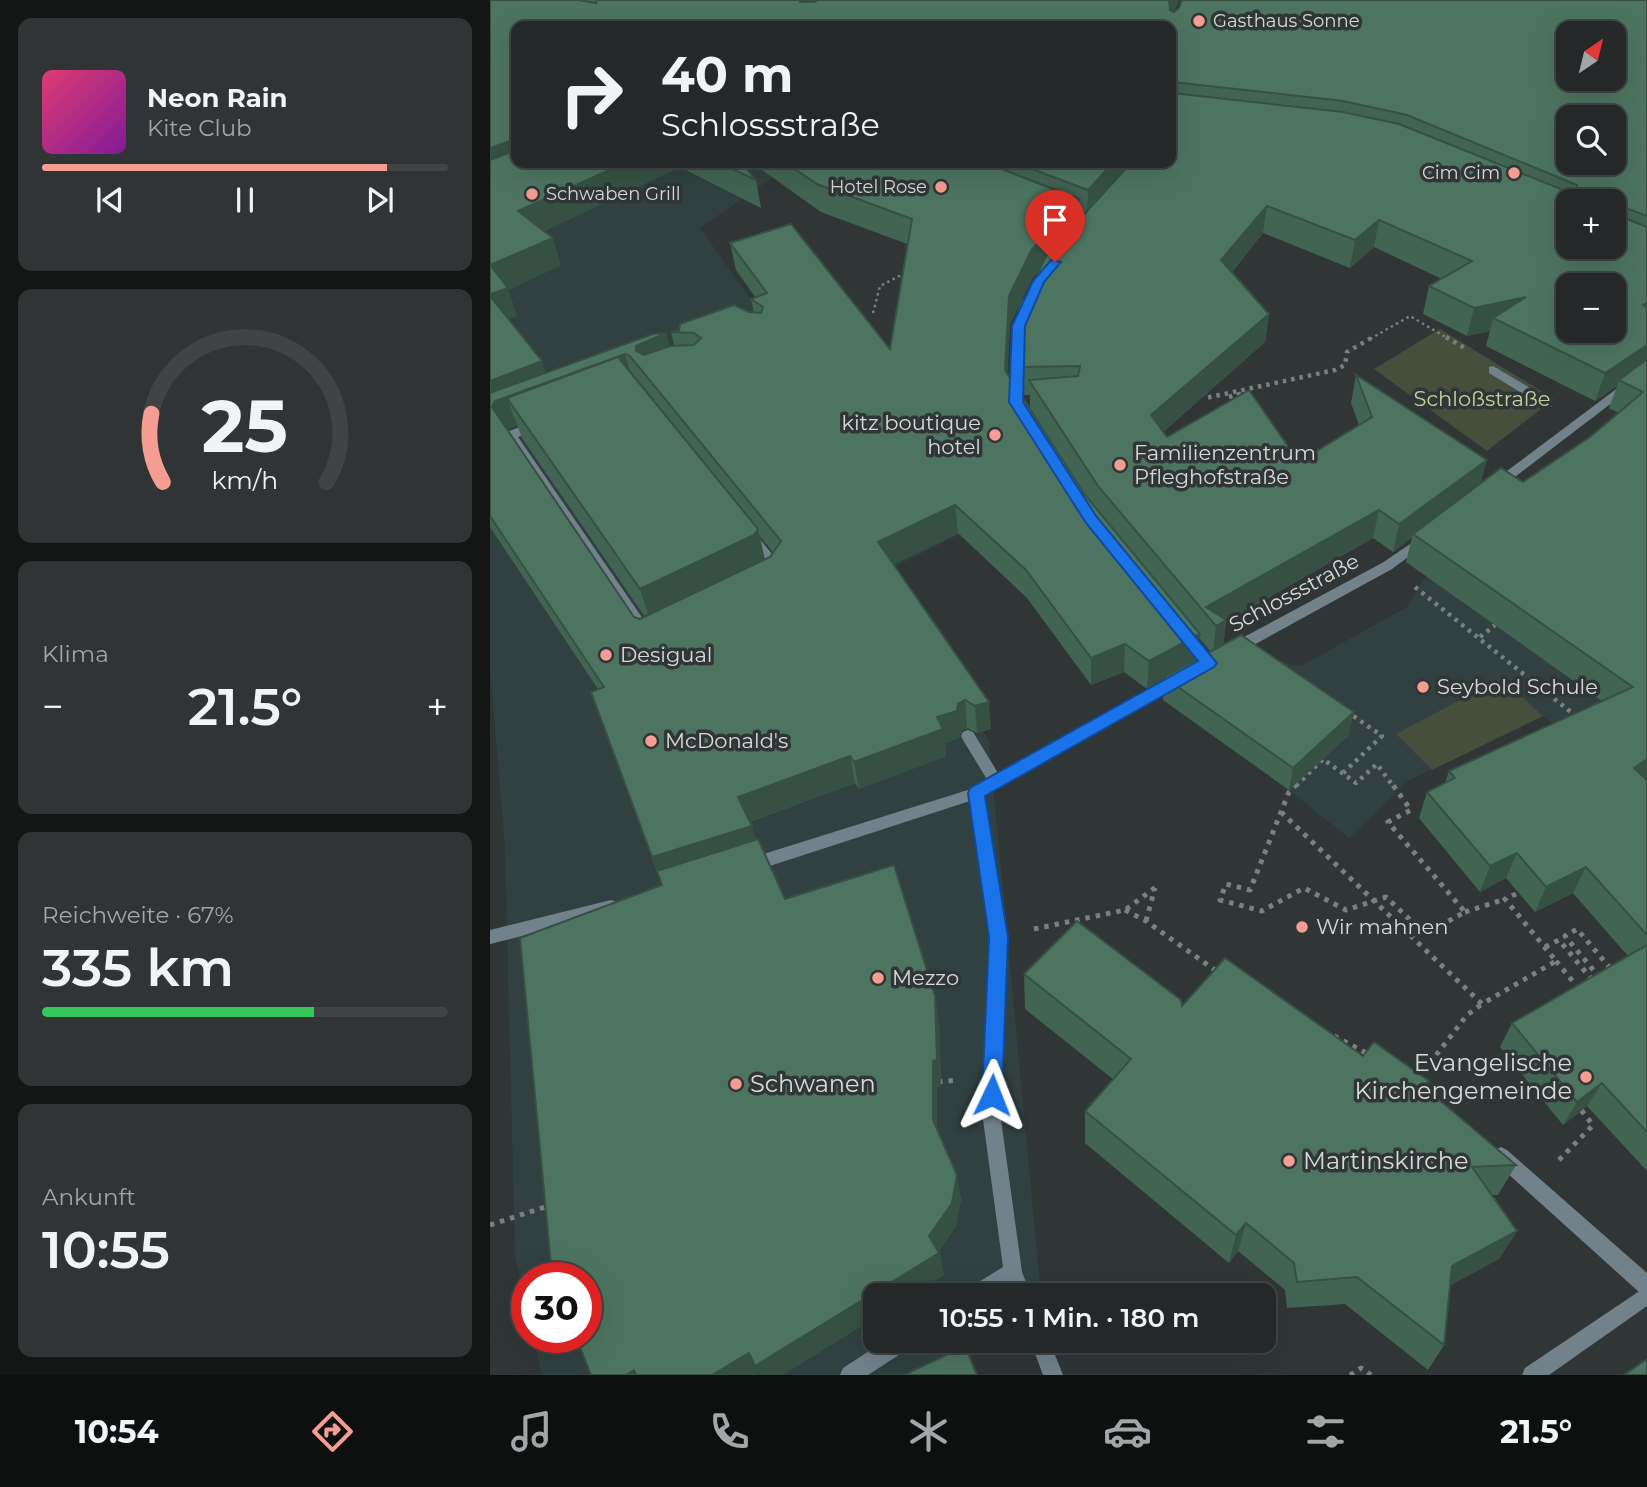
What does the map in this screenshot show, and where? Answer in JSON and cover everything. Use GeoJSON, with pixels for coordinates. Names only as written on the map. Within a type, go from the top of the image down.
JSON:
{"type":"FeatureCollection","features":[{"type":"Feature","properties":{"kind":"street"},"geometry":{"type":"LineString","coordinates":[[1022,406],[1018,326],[1039,281]]}},
{"type":"Feature","properties":{"kind":"street"},"geometry":{"type":"LineString","coordinates":[[1493,370],[1548,404]]}},
{"type":"Feature","properties":{"kind":"street"},"geometry":{"type":"LineString","coordinates":[[1488,491],[1647,370]]}},
{"type":"Feature","properties":{"kind":"street"},"geometry":{"type":"LineString","coordinates":[[632,389],[778,569],[770,580],[650,639],[511,435],[632,389]]}},
{"type":"Feature","properties":{"kind":"street","name":"Schlossstraße"},"geometry":{"type":"LineString","coordinates":[[1219,657],[1387,566],[1435,531]]}},
{"type":"Feature","properties":{"kind":"street"},"geometry":{"type":"LineString","coordinates":[[737,869],[976,793],[1197,669]]}},
{"type":"Feature","properties":{"kind":"street"},"geometry":{"type":"LineString","coordinates":[[968,736],[996,782]]}},
{"type":"Feature","properties":{"kind":"street"},"geometry":{"type":"LineString","coordinates":[[976,793],[999,937],[991,1112],[1013,1272],[1017,1283]]}},
{"type":"Feature","properties":{"kind":"street"},"geometry":{"type":"LineString","coordinates":[[490,937],[623,904]]}},
{"type":"Feature","properties":{"kind":"street"},"geometry":{"type":"LineString","coordinates":[[1485,1142],[1647,1286]]}},
{"type":"Feature","properties":{"kind":"street"},"geometry":{"type":"LineString","coordinates":[[995,1283],[1013,1272]]}},
{"type":"Feature","properties":{"kind":"street"},"geometry":{"type":"LineString","coordinates":[[1532,1375],[1647,1295]]}},
{"type":"Feature","properties":{"kind":"street"},"geometry":{"type":"LineString","coordinates":[[849,1375],[884,1353]]}},
{"type":"Feature","properties":{"kind":"street"},"geometry":{"type":"LineString","coordinates":[[1044,1353],[1053,1375]]}},
{"type":"Feature","properties":{"kind":"path"},"geometry":{"type":"LineString","coordinates":[[873,313],[880,286],[918,267]]}},
{"type":"Feature","properties":{"kind":"path"},"geometry":{"type":"LineString","coordinates":[[1201,392],[1206,398],[1335,370],[1345,365],[1347,352],[1410,316],[1436,331]]}},
{"type":"Feature","properties":{"kind":"path"},"geometry":{"type":"LineString","coordinates":[[1229,397],[1239,394],[1237,391]]}},
{"type":"Feature","properties":{"kind":"path"},"geometry":{"type":"LineString","coordinates":[[1387,566],[1480,637],[1583,722]]}},
{"type":"Feature","properties":{"kind":"path"},"geometry":{"type":"LineString","coordinates":[[1480,637],[1495,625]]}},
{"type":"Feature","properties":{"kind":"path"},"geometry":{"type":"LineString","coordinates":[[1338,705],[1382,736],[1344,774]]}},
{"type":"Feature","properties":{"kind":"path"},"geometry":{"type":"LineString","coordinates":[[1344,774],[1323,759],[1289,792],[1250,890],[1226,884],[1220,900],[1262,911],[1304,888],[1346,910],[1386,897],[1425,934],[1465,912],[1505,900],[1518,893]]}},
{"type":"Feature","properties":{"kind":"path"},"geometry":{"type":"LineString","coordinates":[[1323,759],[1356,783],[1377,764],[1411,810],[1388,822],[1465,912]]}},
{"type":"Feature","properties":{"kind":"path"},"geometry":{"type":"LineString","coordinates":[[1281,812],[1371,901],[1482,1004]]}},
{"type":"Feature","properties":{"kind":"path"},"geometry":{"type":"LineString","coordinates":[[999,937],[1125,910],[1156,887],[1146,921]]}},
{"type":"Feature","properties":{"kind":"path"},"geometry":{"type":"LineString","coordinates":[[1505,900],[1583,993]]}},
{"type":"Feature","properties":{"kind":"path"},"geometry":{"type":"LineString","coordinates":[[1125,910],[1146,921],[1229,980]]}},
{"type":"Feature","properties":{"kind":"path"},"geometry":{"type":"LineString","coordinates":[[1545,947],[1559,940],[1594,981],[1600,978],[1565,936],[1577,929],[1616,975]]}},
{"type":"Feature","properties":{"kind":"path"},"geometry":{"type":"LineString","coordinates":[[1405,1074],[1417,1081],[1466,1015],[1556,961]]}},
{"type":"Feature","properties":{"kind":"path"},"geometry":{"type":"LineString","coordinates":[[1323,1030],[1382,1062]]}},
{"type":"Feature","properties":{"kind":"path"},"geometry":{"type":"LineString","coordinates":[[1534,1186],[1593,1125],[1581,1110]]}},
{"type":"Feature","properties":{"kind":"path"},"geometry":{"type":"LineString","coordinates":[[490,1225],[559,1202]]}},
{"type":"Feature","properties":{"kind":"path"},"geometry":{"type":"LineString","coordinates":[[1350,1375],[1361,1368],[1371,1375]]}},
{"type":"Feature","properties":{"kind":"shaded area"},"geometry":{"type":"Polygon","coordinates":[[[490,55],[511,142],[511,168],[787,168],[700,228],[832,412],[986,521],[884,572],[989,741],[1040,1283],[863,1283],[863,1353],[954,1353],[919,1375],[542,1375],[537,1353],[602,1353],[602,1262],[516,1262],[505,848],[490,668],[490,55]]]}},
{"type":"Feature","properties":{"kind":"shaded area","name":"Seybold Schule"},"geometry":{"type":"Polygon","coordinates":[[[1426,576],[1647,629],[1647,786],[1642,794],[1543,716],[1408,781],[1349,838],[1289,790],[1174,708],[1235,657],[1301,666],[1407,607],[1426,576]]]}},
{"type":"Feature","properties":{"kind":"green space","name":"Schloßstraße"},"geometry":{"type":"Polygon","coordinates":[[[1440,329],[1554,399],[1487,451],[1374,369],[1440,329]]]}},
{"type":"Feature","properties":{"kind":"green space"},"geometry":{"type":"Polygon","coordinates":[[[1501,678],[1543,716],[1432,770],[1396,734],[1501,678]]]}},
{"type":"Feature","properties":{"kind":"building"},"geometry":{"type":"Polygon","coordinates":[[[490,0],[578,0],[596,3],[597,0],[1169,0],[1170,10],[1174,12],[1182,0],[1647,0],[1647,216],[1626,208],[1626,189],[1577,189],[1577,185],[1407,115],[1343,101],[1176,82],[1176,21],[511,21],[511,141],[490,148],[490,0]]]}},
{"type":"Feature","properties":{"kind":"building"},"geometry":{"type":"Polygon","coordinates":[[[1176,93],[1343,112],[1399,124],[1561,189],[1556,189],[1556,259],[1626,259],[1626,219],[1647,227],[1647,303],[1643,305],[1647,307],[1647,345],[1605,373],[1493,318],[1526,297],[1474,308],[1429,286],[1472,261],[1379,220],[1355,240],[1267,206],[1221,260],[1269,314],[1151,415],[1167,437],[1249,390],[1299,462],[1372,417],[1356,375],[1487,460],[1399,524],[1379,510],[1206,607],[1226,620],[1216,626],[1098,486],[1029,380],[1078,376],[1080,366],[1022,367],[1026,298],[1046,256],[1126,168],[1176,168],[1176,93]]]}},
{"type":"Feature","properties":{"kind":"building"},"geometry":{"type":"Polygon","coordinates":[[[511,152],[511,168],[614,168],[518,211],[553,238],[490,265],[490,160],[511,152]]]}},
{"type":"Feature","properties":{"kind":"building"},"geometry":{"type":"Polygon","coordinates":[[[731,168],[746,168],[756,180],[731,168]]]}},
{"type":"Feature","properties":{"kind":"building"},"geometry":{"type":"Polygon","coordinates":[[[793,168],[999,168],[1079,199],[1032,249],[1009,296],[1005,370],[1085,495],[1200,634],[1149,661],[1125,644],[1091,658],[1026,570],[955,505],[878,542],[989,702],[975,706],[965,700],[958,704],[957,711],[937,717],[943,729],[854,762],[850,756],[738,797],[752,826],[652,857],[591,692],[604,687],[490,516],[490,393],[653,334],[666,333],[636,346],[636,351],[644,355],[670,346],[694,345],[701,338],[694,333],[671,332],[679,331],[680,324],[734,305],[749,312],[761,313],[763,307],[751,299],[767,293],[730,243],[791,224],[890,349],[912,219],[817,184],[793,168]],[[625,354],[495,401],[492,407],[634,617],[640,619],[770,557],[781,541],[630,356],[625,354]]]}},
{"type":"Feature","properties":{"kind":"building"},"geometry":{"type":"Polygon","coordinates":[[[1029,168],[1108,168],[1088,190],[1029,168]]]}},
{"type":"Feature","properties":{"kind":"building"},"geometry":{"type":"Polygon","coordinates":[[[490,265],[508,288],[490,294],[490,265]]]}},
{"type":"Feature","properties":{"kind":"building"},"geometry":{"type":"Polygon","coordinates":[[[490,296],[542,361],[490,381],[490,296]]]}},
{"type":"Feature","properties":{"kind":"building"},"geometry":{"type":"Polygon","coordinates":[[[618,357],[758,529],[754,535],[640,589],[507,398],[618,357]]]}},
{"type":"Feature","properties":{"kind":"building"},"geometry":{"type":"Polygon","coordinates":[[[1647,359],[1647,759],[1634,768],[1647,780],[1647,935],[1586,867],[1546,887],[1517,853],[1490,866],[1427,792],[1455,778],[1449,771],[1633,687],[1413,534],[1501,468],[1523,482],[1590,437],[1643,392],[1619,380],[1647,359]]]}},
{"type":"Feature","properties":{"kind":"building"},"geometry":{"type":"Polygon","coordinates":[[[1241,635],[1354,712],[1293,768],[1164,677],[1241,635]]]}},
{"type":"Feature","properties":{"kind":"building"},"geometry":{"type":"Polygon","coordinates":[[[758,839],[785,899],[894,865],[935,996],[937,1060],[933,1061],[933,1120],[957,1175],[952,1203],[929,1236],[939,1253],[890,1283],[863,1283],[863,1300],[755,1366],[749,1353],[712,1375],[636,1375],[634,1370],[626,1375],[591,1375],[582,1353],[602,1353],[602,1262],[551,1262],[520,938],[662,885],[657,871],[758,839]]]}},
{"type":"Feature","properties":{"kind":"building","name":"Martinskirche"},"geometry":{"type":"Polygon","coordinates":[[[1077,921],[1181,1000],[1182,1006],[1225,958],[1363,1056],[1374,1042],[1429,1081],[1424,1087],[1516,1165],[1472,1167],[1517,1231],[1452,1266],[1444,1345],[1357,1277],[1297,1282],[1294,1263],[1246,1223],[1236,1235],[1085,1111],[1131,1059],[1024,974],[1077,921]]]}},
{"type":"Feature","properties":{"kind":"building","name":"Evangelische Kirchengemeinde"},"geometry":{"type":"Polygon","coordinates":[[[1647,945],[1647,1132],[1602,1083],[1577,1102],[1512,1023],[1647,945]]]}},
{"type":"Feature","properties":{"kind":"building"},"geometry":{"type":"Polygon","coordinates":[[[950,1353],[968,1353],[977,1375],[904,1375],[950,1353]]]}},
{"type":"Feature","properties":{"kind":"building"},"geometry":{"type":"Polygon","coordinates":[[[1647,1359],[1647,1375],[1624,1375],[1647,1359]]]}},
{"type":"Feature","properties":{"kind":"place","name":"Gasthaus Sonne"},"geometry":{"type":"Point","coordinates":[1199,21]}},
{"type":"Feature","properties":{"kind":"place","name":"Cim Cim"},"geometry":{"type":"Point","coordinates":[1514,173]}},
{"type":"Feature","properties":{"kind":"place","name":"Hotel Rose"},"geometry":{"type":"Point","coordinates":[941,187]}},
{"type":"Feature","properties":{"kind":"place","name":"Schwaben Grill"},"geometry":{"type":"Point","coordinates":[532,194]}},
{"type":"Feature","properties":{"kind":"place","name":"kitz boutique hotel"},"geometry":{"type":"Point","coordinates":[995,435]}},
{"type":"Feature","properties":{"kind":"place","name":"Familienzentrum Pfleghofstraße"},"geometry":{"type":"Point","coordinates":[1120,465]}},
{"type":"Feature","properties":{"kind":"place","name":"Desigual"},"geometry":{"type":"Point","coordinates":[606,655]}},
{"type":"Feature","properties":{"kind":"place","name":"Seybold Schule"},"geometry":{"type":"Point","coordinates":[1423,687]}},
{"type":"Feature","properties":{"kind":"place","name":"McDonald's"},"geometry":{"type":"Point","coordinates":[651,741]}},
{"type":"Feature","properties":{"kind":"place","name":"Wir mahnen"},"geometry":{"type":"Point","coordinates":[1302,927]}},
{"type":"Feature","properties":{"kind":"place","name":"Mezzo"},"geometry":{"type":"Point","coordinates":[878,978]}},
{"type":"Feature","properties":{"kind":"place","name":"Evangelische Kirchengemeinde"},"geometry":{"type":"Point","coordinates":[1586,1077]}},
{"type":"Feature","properties":{"kind":"place","name":"Schwanen"},"geometry":{"type":"Point","coordinates":[736,1084]}},
{"type":"Feature","properties":{"kind":"place","name":"Martinskirche"},"geometry":{"type":"Point","coordinates":[1289,1161]}},
{"type":"Feature","properties":{"kind":"route"},"geometry":{"type":"LineString","coordinates":[[992,1095],[999,937],[976,793],[1209,663],[1091,519],[1014,397],[1018,326],[1039,281],[1055,262]]}}]}
